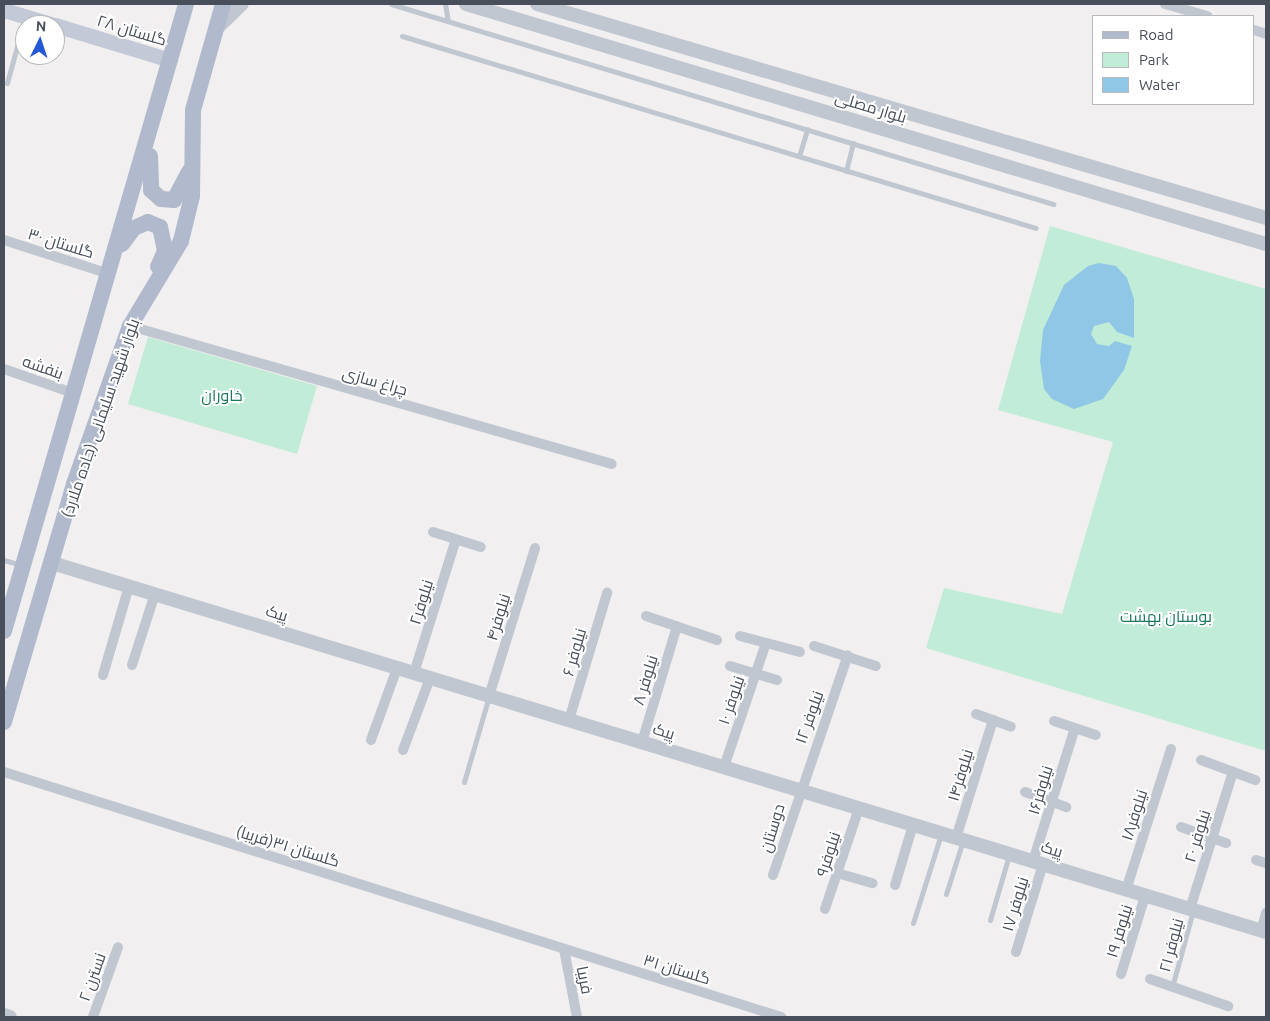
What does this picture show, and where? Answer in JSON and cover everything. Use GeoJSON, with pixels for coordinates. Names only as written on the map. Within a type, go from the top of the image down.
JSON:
{"type":"FeatureCollection","features":[{"type":"Feature","properties":{"kind":"main road","name":"بلوار شهید سلیمانی (جاده ملارد)"},"geometry":{"type":"LineString","coordinates":[[4,630],[8,602],[23,566],[152,131],[186,4]]}},
{"type":"Feature","properties":{"kind":"main road","name":"بلوار شهید سلیمانی (جاده ملارد)"},"geometry":{"type":"LineString","coordinates":[[4,722],[52,563],[130,326],[181,240],[192,196],[193,110],[223,4]]}},
{"type":"Feature","properties":{"kind":"main road","name":"گلستان ۲۸"},"geometry":{"type":"LineString","coordinates":[[4,10],[22,15]]}},
{"type":"Feature","properties":{"kind":"main road","name":"گلستان ۲۸"},"geometry":{"type":"LineString","coordinates":[[65,28],[170,60]]}},
{"type":"Feature","properties":{"kind":"main road"},"geometry":{"type":"LineString","coordinates":[[152,131],[151,190],[162,199],[174,200],[191,166]]}},
{"type":"Feature","properties":{"kind":"main road"},"geometry":{"type":"LineString","coordinates":[[116,252],[134,228],[148,222],[160,227],[165,251],[147,295]]}},
{"type":"Feature","properties":{"kind":"street"},"geometry":{"type":"LineString","coordinates":[[215,30],[242,4]]}},
{"type":"Feature","properties":{"kind":"street","name":"بلوار مصلی"},"geometry":{"type":"LineString","coordinates":[[466,4],[1266,244]]}},
{"type":"Feature","properties":{"kind":"street","name":"بلوار مصلی"},"geometry":{"type":"LineString","coordinates":[[536,4],[1266,218]]}},
{"type":"Feature","properties":{"kind":"street"},"geometry":{"type":"LineString","coordinates":[[1164,4],[1203,15]]}},
{"type":"Feature","properties":{"kind":"street","name":"گلستان ۳۰"},"geometry":{"type":"LineString","coordinates":[[4,240],[109,274]]}},
{"type":"Feature","properties":{"kind":"street","name":"چراغ سازی"},"geometry":{"type":"LineString","coordinates":[[130,326],[612,464]]}},
{"type":"Feature","properties":{"kind":"street","name":"بنفشه"},"geometry":{"type":"LineString","coordinates":[[4,369],[73,393]]}},
{"type":"Feature","properties":{"kind":"street"},"geometry":{"type":"LineString","coordinates":[[433,532],[481,547]]}},
{"type":"Feature","properties":{"kind":"street","name":"نیلوفر۲"},"geometry":{"type":"LineString","coordinates":[[414,673],[456,539]]}},
{"type":"Feature","properties":{"kind":"street","name":"نیلوفر۴"},"geometry":{"type":"LineString","coordinates":[[489,696],[535,548]]}},
{"type":"Feature","properties":{"kind":"street","name":"پیک"},"geometry":{"type":"LineString","coordinates":[[52,563],[1264,932]]}},
{"type":"Feature","properties":{"kind":"street"},"geometry":{"type":"LineString","coordinates":[[102,675],[128,586]]}},
{"type":"Feature","properties":{"kind":"street","name":"نیلوفر ۶"},"geometry":{"type":"LineString","coordinates":[[569,720],[607,593]]}},
{"type":"Feature","properties":{"kind":"street"},"geometry":{"type":"LineString","coordinates":[[132,665],[155,594]]}},
{"type":"Feature","properties":{"kind":"street"},"geometry":{"type":"LineString","coordinates":[[646,616],[717,640]]}},
{"type":"Feature","properties":{"kind":"street","name":"نیلوفر ۸"},"geometry":{"type":"LineString","coordinates":[[642,742],[677,626]]}},
{"type":"Feature","properties":{"kind":"street"},"geometry":{"type":"LineString","coordinates":[[740,636],[800,652]]}},
{"type":"Feature","properties":{"kind":"street","name":"نیلوفر ۱۰"},"geometry":{"type":"LineString","coordinates":[[724,767],[766,643]]}},
{"type":"Feature","properties":{"kind":"street"},"geometry":{"type":"LineString","coordinates":[[814,646],[848,654],[876,666]]}},
{"type":"Feature","properties":{"kind":"street","name":"نیلوفر ۱۲"},"geometry":{"type":"LineString","coordinates":[[799,790],[848,654]]}},
{"type":"Feature","properties":{"kind":"street"},"geometry":{"type":"LineString","coordinates":[[730,666],[777,680]]}},
{"type":"Feature","properties":{"kind":"street"},"geometry":{"type":"LineString","coordinates":[[372,740],[397,668]]}},
{"type":"Feature","properties":{"kind":"street"},"geometry":{"type":"LineString","coordinates":[[403,750],[430,678]]}},
{"type":"Feature","properties":{"kind":"street"},"geometry":{"type":"LineString","coordinates":[[976,714],[1011,727]]}},
{"type":"Feature","properties":{"kind":"street","name":"نیلوفر۱۴"},"geometry":{"type":"LineString","coordinates":[[959,839],[993,720]]}},
{"type":"Feature","properties":{"kind":"street"},"geometry":{"type":"LineString","coordinates":[[1054,721],[1096,735]]}},
{"type":"Feature","properties":{"kind":"street","name":"نیلوفر۱۶"},"geometry":{"type":"LineString","coordinates":[[1038,863],[1052,802],[1075,728]]}},
{"type":"Feature","properties":{"kind":"street","name":"نیلوفر۱۸"},"geometry":{"type":"LineString","coordinates":[[1126,890],[1171,749]]}},
{"type":"Feature","properties":{"kind":"street"},"geometry":{"type":"LineString","coordinates":[[1201,760],[1255,780]]}},
{"type":"Feature","properties":{"kind":"street","name":"گلستان ۳۱(فریبا)"},"geometry":{"type":"LineString","coordinates":[[4,772],[564,949]]}},
{"type":"Feature","properties":{"kind":"street","name":"نیلوفر ۲۰"},"geometry":{"type":"LineString","coordinates":[[1192,910],[1233,772]]}},
{"type":"Feature","properties":{"kind":"street","name":"دوستان"},"geometry":{"type":"LineString","coordinates":[[773,875],[799,790]]}},
{"type":"Feature","properties":{"kind":"street"},"geometry":{"type":"LineString","coordinates":[[1025,792],[1066,807]]}},
{"type":"Feature","properties":{"kind":"street","name":"نیلوفر۹"},"geometry":{"type":"LineString","coordinates":[[825,909],[858,808]]}},
{"type":"Feature","properties":{"kind":"street"},"geometry":{"type":"LineString","coordinates":[[895,885],[913,825]]}},
{"type":"Feature","properties":{"kind":"street"},"geometry":{"type":"LineString","coordinates":[[1181,826],[1226,843]]}},
{"type":"Feature","properties":{"kind":"street","name":"نیلوفر ۱۷"},"geometry":{"type":"LineString","coordinates":[[1016,952],[1038,863]]}},
{"type":"Feature","properties":{"kind":"street"},"geometry":{"type":"LineString","coordinates":[[837,873],[873,883]]}},
{"type":"Feature","properties":{"kind":"street","name":"نیلوفر ۱۹"},"geometry":{"type":"LineString","coordinates":[[1121,974],[1145,896]]}},
{"type":"Feature","properties":{"kind":"street"},"geometry":{"type":"LineString","coordinates":[[1264,932],[1266,913]]}},
{"type":"Feature","properties":{"kind":"street","name":"نسترن ۲"},"geometry":{"type":"LineString","coordinates":[[93,1017],[118,947]]}},
{"type":"Feature","properties":{"kind":"street","name":"فریبا"},"geometry":{"type":"LineString","coordinates":[[564,949],[577,1017]]}},
{"type":"Feature","properties":{"kind":"street","name":"گلستان ۳۱"},"geometry":{"type":"LineString","coordinates":[[564,949],[781,1017]]}},
{"type":"Feature","properties":{"kind":"street"},"geometry":{"type":"LineString","coordinates":[[1150,979],[1228,1006]]}},
{"type":"Feature","properties":{"kind":"street"},"geometry":{"type":"LineString","coordinates":[[4,1015],[10,1017]]}},
{"type":"Feature","properties":{"kind":"lane"},"geometry":{"type":"LineString","coordinates":[[391,4],[1053,204]]}},
{"type":"Feature","properties":{"kind":"lane"},"geometry":{"type":"LineString","coordinates":[[445,4],[448,21]]}},
{"type":"Feature","properties":{"kind":"lane"},"geometry":{"type":"LineString","coordinates":[[402,36],[1036,228]]}},
{"type":"Feature","properties":{"kind":"lane"},"geometry":{"type":"LineString","coordinates":[[7,83],[15,53]]}},
{"type":"Feature","properties":{"kind":"lane"},"geometry":{"type":"LineString","coordinates":[[799,156],[807,129]]}},
{"type":"Feature","properties":{"kind":"lane"},"geometry":{"type":"LineString","coordinates":[[846,170],[853,143]]}},
{"type":"Feature","properties":{"kind":"lane"},"geometry":{"type":"LineString","coordinates":[[4,560],[23,566]]}},
{"type":"Feature","properties":{"kind":"lane"},"geometry":{"type":"LineString","coordinates":[[464,782],[489,696]]}},
{"type":"Feature","properties":{"kind":"lane"},"geometry":{"type":"LineString","coordinates":[[913,923],[942,834]]}},
{"type":"Feature","properties":{"kind":"lane"},"geometry":{"type":"LineString","coordinates":[[946,894],[959,839]]}},
{"type":"Feature","properties":{"kind":"lane"},"geometry":{"type":"LineString","coordinates":[[990,920],[1009,854]]}},
{"type":"Feature","properties":{"kind":"lane","name":"نیلوفر ۲۱"},"geometry":{"type":"LineString","coordinates":[[1172,987],[1192,910]]}},
{"type":"Feature","properties":{"kind":"green space","name":"بوستان بهشت"},"geometry":{"type":"Polygon","coordinates":[[[1050,226],[1266,289],[1266,751],[926,648],[944,588],[1062,614],[1113,442],[998,410],[1050,226]]]}},
{"type":"Feature","properties":{"kind":"green space","name":"خاوران"},"geometry":{"type":"Polygon","coordinates":[[[148,337],[317,386],[297,454],[128,404],[148,337]]]}},
{"type":"Feature","properties":{"kind":"water"},"geometry":{"type":"Polygon","coordinates":[[[1099,263],[1116,266],[1127,278],[1134,299],[1134,338],[1117,332],[1109,322],[1094,326],[1091,334],[1097,344],[1109,346],[1115,341],[1132,346],[1124,370],[1103,399],[1074,409],[1052,399],[1044,389],[1040,361],[1043,330],[1064,285],[1088,266],[1099,263]]]}}]}
